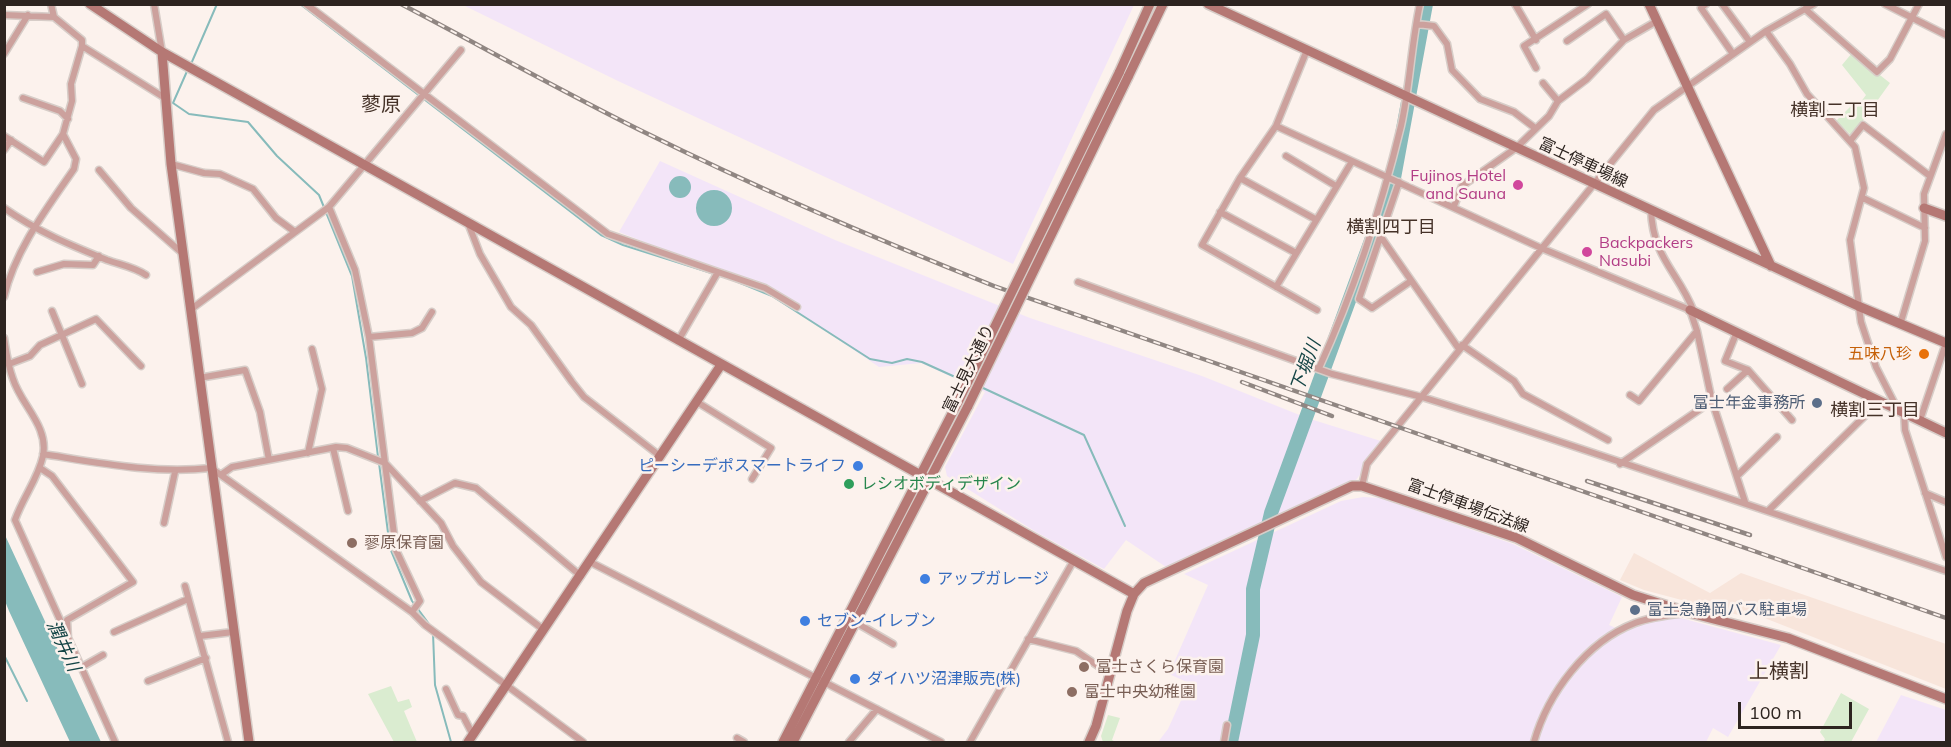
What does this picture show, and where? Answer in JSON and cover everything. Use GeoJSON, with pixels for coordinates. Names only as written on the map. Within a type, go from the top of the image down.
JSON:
{"type":"FeatureCollection","features":[{"type":"Feature","properties":{"kind":"street"},"geometry":{"type":"LineString","coordinates":[[51,4],[54,17]]}},
{"type":"Feature","properties":{"kind":"street"},"geometry":{"type":"LineString","coordinates":[[90,4],[162,52],[1134,594]]}},
{"type":"Feature","properties":{"kind":"street"},"geometry":{"type":"LineString","coordinates":[[154,4],[162,52],[171,164],[182,253],[249,742]]}},
{"type":"Feature","properties":{"kind":"street"},"geometry":{"type":"LineString","coordinates":[[306,4],[608,234],[765,288],[797,307]]}},
{"type":"Feature","properties":{"kind":"street","name":"富士見大通り"},"geometry":{"type":"LineString","coordinates":[[783,742],[855,622],[968,406],[1124,75],[1150,4]]}},
{"type":"Feature","properties":{"kind":"street","name":"富士見大通り"},"geometry":{"type":"LineString","coordinates":[[793,742],[820,680],[921,474],[1124,75],[1163,4]]}},
{"type":"Feature","properties":{"kind":"street","name":"富士停車場線"},"geometry":{"type":"LineString","coordinates":[[1208,4],[1594,185],[1900,325],[1946,343]]}},
{"type":"Feature","properties":{"kind":"street"},"geometry":{"type":"LineString","coordinates":[[1319,368],[1335,332],[1387,178],[1406,96],[1420,4]]}},
{"type":"Feature","properties":{"kind":"street"},"geometry":{"type":"LineString","coordinates":[[1515,4],[1536,40]]}},
{"type":"Feature","properties":{"kind":"street"},"geometry":{"type":"LineString","coordinates":[[1536,68],[1524,46],[1588,4]]}},
{"type":"Feature","properties":{"kind":"street"},"geometry":{"type":"LineString","coordinates":[[1649,4],[1688,84],[1742,208],[1771,266]]}},
{"type":"Feature","properties":{"kind":"street"},"geometry":{"type":"LineString","coordinates":[[1706,4],[1701,8],[1733,54]]}},
{"type":"Feature","properties":{"kind":"street"},"geometry":{"type":"LineString","coordinates":[[1722,4],[1750,42]]}},
{"type":"Feature","properties":{"kind":"street"},"geometry":{"type":"LineString","coordinates":[[1885,4],[1947,35]]}},
{"type":"Feature","properties":{"kind":"street"},"geometry":{"type":"LineString","coordinates":[[1089,742],[1134,594],[1144,583],[1352,486],[1362,486],[1367,464],[1654,110],[1766,31],[1809,6],[1876,72],[1890,59],[1919,4]]}},
{"type":"Feature","properties":{"kind":"street"},"geometry":{"type":"LineString","coordinates":[[1567,41],[1606,14],[1624,40]]}},
{"type":"Feature","properties":{"kind":"street"},"geometry":{"type":"LineString","coordinates":[[4,15],[54,17],[82,40],[71,84],[72,101],[68,119],[63,134],[44,162],[8,138],[4,150]]}},
{"type":"Feature","properties":{"kind":"street"},"geometry":{"type":"LineString","coordinates":[[4,54],[28,15]]}},
{"type":"Feature","properties":{"kind":"street"},"geometry":{"type":"LineString","coordinates":[[1454,206],[1462,186],[1516,148],[1549,116],[1558,101],[1587,79],[1624,40],[1657,21]]}},
{"type":"Feature","properties":{"kind":"street"},"geometry":{"type":"LineString","coordinates":[[1417,24],[1434,26],[1447,44],[1452,70],[1480,99],[1514,112],[1535,128]]}},
{"type":"Feature","properties":{"kind":"street"},"geometry":{"type":"LineString","coordinates":[[1766,31],[1790,64],[1807,94],[1851,140],[1864,188],[1850,240],[1860,322],[1876,367],[1901,410],[1905,430],[1947,557]]}},
{"type":"Feature","properties":{"kind":"street"},"geometry":{"type":"LineString","coordinates":[[82,46],[165,98]]}},
{"type":"Feature","properties":{"kind":"street"},"geometry":{"type":"LineString","coordinates":[[190,310],[327,209],[461,50]]}},
{"type":"Feature","properties":{"kind":"street"},"geometry":{"type":"LineString","coordinates":[[1307,50],[1276,126],[1240,178],[1202,245],[1317,310]]}},
{"type":"Feature","properties":{"kind":"street"},"geometry":{"type":"LineString","coordinates":[[1543,83],[1558,101]]}},
{"type":"Feature","properties":{"kind":"street"},"geometry":{"type":"LineString","coordinates":[[23,98],[60,111],[68,119]]}},
{"type":"Feature","properties":{"kind":"street"},"geometry":{"type":"LineString","coordinates":[[1851,140],[1863,125],[1930,176]]}},
{"type":"Feature","properties":{"kind":"street"},"geometry":{"type":"LineString","coordinates":[[1276,126],[1541,248],[1692,311],[1947,433]]}},
{"type":"Feature","properties":{"kind":"street"},"geometry":{"type":"LineString","coordinates":[[4,297],[11,276],[34,229],[74,169],[76,159],[63,134]]}},
{"type":"Feature","properties":{"kind":"street"},"geometry":{"type":"LineString","coordinates":[[1900,325],[1923,251],[1924,194],[1947,134]]}},
{"type":"Feature","properties":{"kind":"street"},"geometry":{"type":"LineString","coordinates":[[1286,156],[1336,186]]}},
{"type":"Feature","properties":{"kind":"street"},"geometry":{"type":"LineString","coordinates":[[1276,287],[1351,162]]}},
{"type":"Feature","properties":{"kind":"street"},"geometry":{"type":"LineString","coordinates":[[171,164],[220,174],[253,189],[276,218],[295,232]]}},
{"type":"Feature","properties":{"kind":"street"},"geometry":{"type":"LineString","coordinates":[[99,170],[131,208],[182,253]]}},
{"type":"Feature","properties":{"kind":"street"},"geometry":{"type":"LineString","coordinates":[[1240,178],[1315,219]]}},
{"type":"Feature","properties":{"kind":"street"},"geometry":{"type":"LineString","coordinates":[[1399,182],[1359,299],[1372,308],[1411,281]]}},
{"type":"Feature","properties":{"kind":"street"},"geometry":{"type":"LineString","coordinates":[[1863,198],[1925,228]]}},
{"type":"Feature","properties":{"kind":"street"},"geometry":{"type":"LineString","coordinates":[[4,208],[34,229],[99,256],[136,268],[146,275]]}},
{"type":"Feature","properties":{"kind":"street"},"geometry":{"type":"LineString","coordinates":[[1924,208],[1947,216]]}},
{"type":"Feature","properties":{"kind":"street"},"geometry":{"type":"LineString","coordinates":[[327,209],[355,270],[369,337],[396,550],[420,601],[412,612]]}},
{"type":"Feature","properties":{"kind":"street"},"geometry":{"type":"LineString","coordinates":[[1651,210],[1653,238],[1658,251],[1689,299],[1712,400],[1745,502]]}},
{"type":"Feature","properties":{"kind":"street"},"geometry":{"type":"LineString","coordinates":[[1220,212],[1296,253]]}},
{"type":"Feature","properties":{"kind":"street"},"geometry":{"type":"LineString","coordinates":[[468,223],[480,254],[511,307],[531,325],[584,397],[660,456]]}},
{"type":"Feature","properties":{"kind":"street"},"geometry":{"type":"LineString","coordinates":[[1381,237],[1461,347],[1514,381],[1523,394],[1608,440]]}},
{"type":"Feature","properties":{"kind":"street"},"geometry":{"type":"LineString","coordinates":[[37,272],[64,264],[93,265],[99,256]]}},
{"type":"Feature","properties":{"kind":"street"},"geometry":{"type":"LineString","coordinates":[[678,341],[718,272]]}},
{"type":"Feature","properties":{"kind":"street"},"geometry":{"type":"LineString","coordinates":[[1078,282],[1332,374],[1422,397],[1620,464],[1745,502],[1947,571]]}},
{"type":"Feature","properties":{"kind":"street"},"geometry":{"type":"LineString","coordinates":[[52,311],[82,384]]}},
{"type":"Feature","properties":{"kind":"street"},"geometry":{"type":"LineString","coordinates":[[369,337],[412,333],[422,328],[432,312]]}},
{"type":"Feature","properties":{"kind":"street"},"geometry":{"type":"LineString","coordinates":[[9,364],[30,356],[40,345],[96,319],[141,366]]}},
{"type":"Feature","properties":{"kind":"street"},"geometry":{"type":"LineString","coordinates":[[1630,395],[1639,401],[1697,331]]}},
{"type":"Feature","properties":{"kind":"street"},"geometry":{"type":"LineString","coordinates":[[1736,334],[1725,361],[1748,370],[1792,420]]}},
{"type":"Feature","properties":{"kind":"street"},"geometry":{"type":"LineString","coordinates":[[4,338],[13,379],[42,434],[44,454],[15,520],[115,742]]}},
{"type":"Feature","properties":{"kind":"street"},"geometry":{"type":"LineString","coordinates":[[1920,420],[1946,343]]}},
{"type":"Feature","properties":{"kind":"street"},"geometry":{"type":"LineString","coordinates":[[308,453],[322,389],[312,349]]}},
{"type":"Feature","properties":{"kind":"street"},"geometry":{"type":"LineString","coordinates":[[471,739],[721,365]]}},
{"type":"Feature","properties":{"kind":"street"},"geometry":{"type":"LineString","coordinates":[[199,378],[245,370],[260,412],[269,460]]}},
{"type":"Feature","properties":{"kind":"street"},"geometry":{"type":"LineString","coordinates":[[1727,389],[1748,370]]}},
{"type":"Feature","properties":{"kind":"street"},"geometry":{"type":"LineString","coordinates":[[1620,464],[1712,400]]}},
{"type":"Feature","properties":{"kind":"street"},"geometry":{"type":"LineString","coordinates":[[1769,510],[1880,401]]}},
{"type":"Feature","properties":{"kind":"street"},"geometry":{"type":"LineString","coordinates":[[697,402],[771,448],[752,479]]}},
{"type":"Feature","properties":{"kind":"street"},"geometry":{"type":"LineString","coordinates":[[1737,476],[1777,437]]}},
{"type":"Feature","properties":{"kind":"street"},"geometry":{"type":"LineString","coordinates":[[333,448],[348,511]]}},
{"type":"Feature","properties":{"kind":"street"},"geometry":{"type":"LineString","coordinates":[[222,474],[232,466],[333,448],[348,448],[385,464],[441,523],[453,546],[481,582],[545,630]]}},
{"type":"Feature","properties":{"kind":"street"},"geometry":{"type":"LineString","coordinates":[[44,454],[176,472],[211,468],[412,612],[425,625],[583,742]]}},
{"type":"Feature","properties":{"kind":"street"},"geometry":{"type":"LineString","coordinates":[[39,468],[52,476],[133,582],[67,620],[68,640]]}},
{"type":"Feature","properties":{"kind":"street"},"geometry":{"type":"LineString","coordinates":[[164,523],[176,472]]}},
{"type":"Feature","properties":{"kind":"street"},"geometry":{"type":"LineString","coordinates":[[420,501],[455,483],[476,488],[580,576]]}},
{"type":"Feature","properties":{"kind":"street","name":"富士停車場伝法線"},"geometry":{"type":"LineString","coordinates":[[1362,486],[1517,538],[1611,585],[1690,613],[1788,638],[1947,699]]}},
{"type":"Feature","properties":{"kind":"street"},"geometry":{"type":"LineString","coordinates":[[1925,493],[1947,502]]}},
{"type":"Feature","properties":{"kind":"street"},"geometry":{"type":"LineString","coordinates":[[970,742],[1074,560]]}},
{"type":"Feature","properties":{"kind":"street"},"geometry":{"type":"LineString","coordinates":[[590,562],[941,742]]}},
{"type":"Feature","properties":{"kind":"street"},"geometry":{"type":"LineString","coordinates":[[185,586],[228,742]]}},
{"type":"Feature","properties":{"kind":"street"},"geometry":{"type":"LineString","coordinates":[[114,632],[188,599]]}},
{"type":"Feature","properties":{"kind":"street"},"geometry":{"type":"LineString","coordinates":[[1534,742],[1545,712],[1556,693],[1584,659],[1615,633],[1636,622],[1690,613]]}},
{"type":"Feature","properties":{"kind":"street"},"geometry":{"type":"LineString","coordinates":[[855,622],[893,644]]}},
{"type":"Feature","properties":{"kind":"street"},"geometry":{"type":"LineString","coordinates":[[200,636],[233,632]]}},
{"type":"Feature","properties":{"kind":"street"},"geometry":{"type":"LineString","coordinates":[[1028,639],[1076,651],[1110,674]]}},
{"type":"Feature","properties":{"kind":"street"},"geometry":{"type":"LineString","coordinates":[[80,668],[103,655]]}},
{"type":"Feature","properties":{"kind":"street"},"geometry":{"type":"LineString","coordinates":[[148,681],[206,658]]}},
{"type":"Feature","properties":{"kind":"street"},"geometry":{"type":"LineString","coordinates":[[446,689],[458,715],[463,716],[471,739]]}},
{"type":"Feature","properties":{"kind":"street"},"geometry":{"type":"LineString","coordinates":[[849,742],[877,709]]}},
{"type":"Feature","properties":{"kind":"street"},"geometry":{"type":"LineString","coordinates":[[1224,742],[1227,725]]}},
{"type":"Feature","properties":{"kind":"street"},"geometry":{"type":"LineString","coordinates":[[737,738],[744,742]]}},
{"type":"Feature","properties":{"kind":"shaded area"},"geometry":{"type":"Polygon","coordinates":[[[463,5],[1134,5],[1013,264],[618,81],[463,5]]]}},
{"type":"Feature","properties":{"kind":"shaded area"},"geometry":{"type":"Polygon","coordinates":[[[660,161],[835,240],[1030,318],[1202,376],[1307,418],[1384,442],[1356,480],[1166,567],[1126,540],[1104,569],[1036,532],[947,476],[945,467],[985,392],[921,363],[879,367],[763,289],[619,232],[660,161]]]}},
{"type":"Feature","properties":{"kind":"shaded area"},"geometry":{"type":"Polygon","coordinates":[[[1363,497],[1380,498],[1513,544],[1622,597],[1609,625],[1618,629],[1666,614],[1781,645],[1728,737],[1713,728],[1706,742],[1158,742],[1168,729],[1189,683],[1169,674],[1208,585],[1184,574],[1341,501],[1363,497]]]}},
{"type":"Feature","properties":{"kind":"shaded area"},"geometry":{"type":"Polygon","coordinates":[[[1634,553],[1710,593],[1741,573],[1946,644],[1946,689],[1744,610],[1742,616],[1644,590],[1620,580],[1634,553]]]}},
{"type":"Feature","properties":{"kind":"shaded area"},"geometry":{"type":"Polygon","coordinates":[[[1901,695],[1946,710],[1946,742],[1876,742],[1901,695]]]}},
{"type":"Feature","properties":{"kind":"green space"},"geometry":{"type":"Polygon","coordinates":[[[1852,53],[1890,83],[1852,136],[1836,121],[1853,104],[1857,107],[1866,95],[1842,65],[1852,53]]]}},
{"type":"Feature","properties":{"kind":"green space"},"geometry":{"type":"Polygon","coordinates":[[[391,686],[398,702],[409,699],[412,707],[404,711],[417,742],[394,742],[368,694],[391,686]]]}},
{"type":"Feature","properties":{"kind":"green space"},"geometry":{"type":"Polygon","coordinates":[[[1841,693],[1869,709],[1851,742],[1823,742],[1825,739],[1820,732],[1841,693]]]}},
{"type":"Feature","properties":{"kind":"green space"},"geometry":{"type":"Polygon","coordinates":[[[1108,715],[1120,718],[1112,740],[1116,742],[1103,742],[1101,736],[1108,715]]]}},
{"type":"Feature","properties":{"kind":"water"},"geometry":{"type":"Polygon","coordinates":[[[676,176],[684,176],[691,183],[691,191],[684,198],[676,198],[669,191],[669,183],[676,176]]]}},
{"type":"Feature","properties":{"kind":"water"},"geometry":{"type":"Polygon","coordinates":[[[714,190],[727,195],[732,208],[727,221],[714,226],[701,221],[696,208],[701,195],[714,190]]]}},
{"type":"Feature","properties":{"kind":"water"},"geometry":{"type":"Polygon","coordinates":[[[4,533],[101,742],[70,742],[9,611],[5,601],[4,533]]]}},
{"type":"Feature","properties":{"kind":"waterway"},"geometry":{"type":"LineString","coordinates":[[191,64],[217,4]]}},
{"type":"Feature","properties":{"kind":"waterway"},"geometry":{"type":"LineString","coordinates":[[300,4],[601,235],[623,245],[727,278]]}},
{"type":"Feature","properties":{"kind":"waterway","name":"下堀川"},"geometry":{"type":"LineString","coordinates":[[1231,742],[1253,635],[1253,589],[1271,513],[1394,178],[1426,4]]}},
{"type":"Feature","properties":{"kind":"waterway"},"geometry":{"type":"LineString","coordinates":[[188,69],[173,103],[189,114],[248,122],[277,156],[319,195],[352,276],[366,358],[378,457]]}},
{"type":"Feature","properties":{"kind":"waterway"},"geometry":{"type":"LineString","coordinates":[[733,280],[772,296],[870,359],[892,363],[907,359],[922,362],[964,381]]}},
{"type":"Feature","properties":{"kind":"waterway"},"geometry":{"type":"LineString","coordinates":[[981,387],[1084,435],[1125,526]]}},
{"type":"Feature","properties":{"kind":"waterway"},"geometry":{"type":"LineString","coordinates":[[379,463],[390,548],[412,601],[432,628]]}},
{"type":"Feature","properties":{"kind":"waterway"},"geometry":{"type":"LineString","coordinates":[[433,633],[435,685],[451,742]]}},
{"type":"Feature","properties":{"kind":"waterway"},"geometry":{"type":"LineString","coordinates":[[4,655],[27,701]]}},
{"type":"Feature","properties":{"kind":"railway"},"geometry":{"type":"LineString","coordinates":[[401,4],[584,102],[731,174],[994,286],[1946,618]]}},
{"type":"Feature","properties":{"kind":"railway"},"geometry":{"type":"LineString","coordinates":[[1242,382],[1332,416]]}},
{"type":"Feature","properties":{"kind":"railway"},"geometry":{"type":"LineString","coordinates":[[1587,481],[1750,535]]}},
{"type":"Feature","properties":{"kind":"place","name":"Fujinos Hotel and Sauna"},"geometry":{"type":"Point","coordinates":[1518,185]}},
{"type":"Feature","properties":{"kind":"place","name":"Backpackers Nasubi"},"geometry":{"type":"Point","coordinates":[1587,252]}},
{"type":"Feature","properties":{"kind":"place","name":"五味八珍"},"geometry":{"type":"Point","coordinates":[1924,354]}},
{"type":"Feature","properties":{"kind":"place","name":"富士年金事務所"},"geometry":{"type":"Point","coordinates":[1817,403]}},
{"type":"Feature","properties":{"kind":"place","name":"ピーシーデポスマートライフ"},"geometry":{"type":"Point","coordinates":[858,466]}},
{"type":"Feature","properties":{"kind":"place","name":"レシオボディデザイン"},"geometry":{"type":"Point","coordinates":[849,484]}},
{"type":"Feature","properties":{"kind":"place","name":"蓼原保育園"},"geometry":{"type":"Point","coordinates":[352,543]}},
{"type":"Feature","properties":{"kind":"place","name":"アップガレージ"},"geometry":{"type":"Point","coordinates":[925,579]}},
{"type":"Feature","properties":{"kind":"place","name":"富士急静岡バス駐車場"},"geometry":{"type":"Point","coordinates":[1635,610]}},
{"type":"Feature","properties":{"kind":"place","name":"セブン-イレブン"},"geometry":{"type":"Point","coordinates":[805,621]}},
{"type":"Feature","properties":{"kind":"place","name":"富士さくら保育園"},"geometry":{"type":"Point","coordinates":[1084,667]}},
{"type":"Feature","properties":{"kind":"place","name":"ダイハツ沼津販売(株)"},"geometry":{"type":"Point","coordinates":[855,679]}},
{"type":"Feature","properties":{"kind":"place","name":"富士中央幼稚園"},"geometry":{"type":"Point","coordinates":[1072,692]}},
{"type":"Feature","properties":{"kind":"district","name":"蓼原"},"geometry":{"type":"Point","coordinates":[381,105]}},
{"type":"Feature","properties":{"kind":"district","name":"横割二丁目"},"geometry":{"type":"Point","coordinates":[1835,111]}},
{"type":"Feature","properties":{"kind":"district","name":"横割四丁目"},"geometry":{"type":"Point","coordinates":[1391,228]}},
{"type":"Feature","properties":{"kind":"district","name":"横割三丁目"},"geometry":{"type":"Point","coordinates":[1875,411]}},
{"type":"Feature","properties":{"kind":"district","name":"上横割"},"geometry":{"type":"Point","coordinates":[1779,672]}},
{"type":"Feature","properties":{"kind":"water label","name":"潤井川"},"geometry":{"type":"Point","coordinates":[63,646]}}]}
